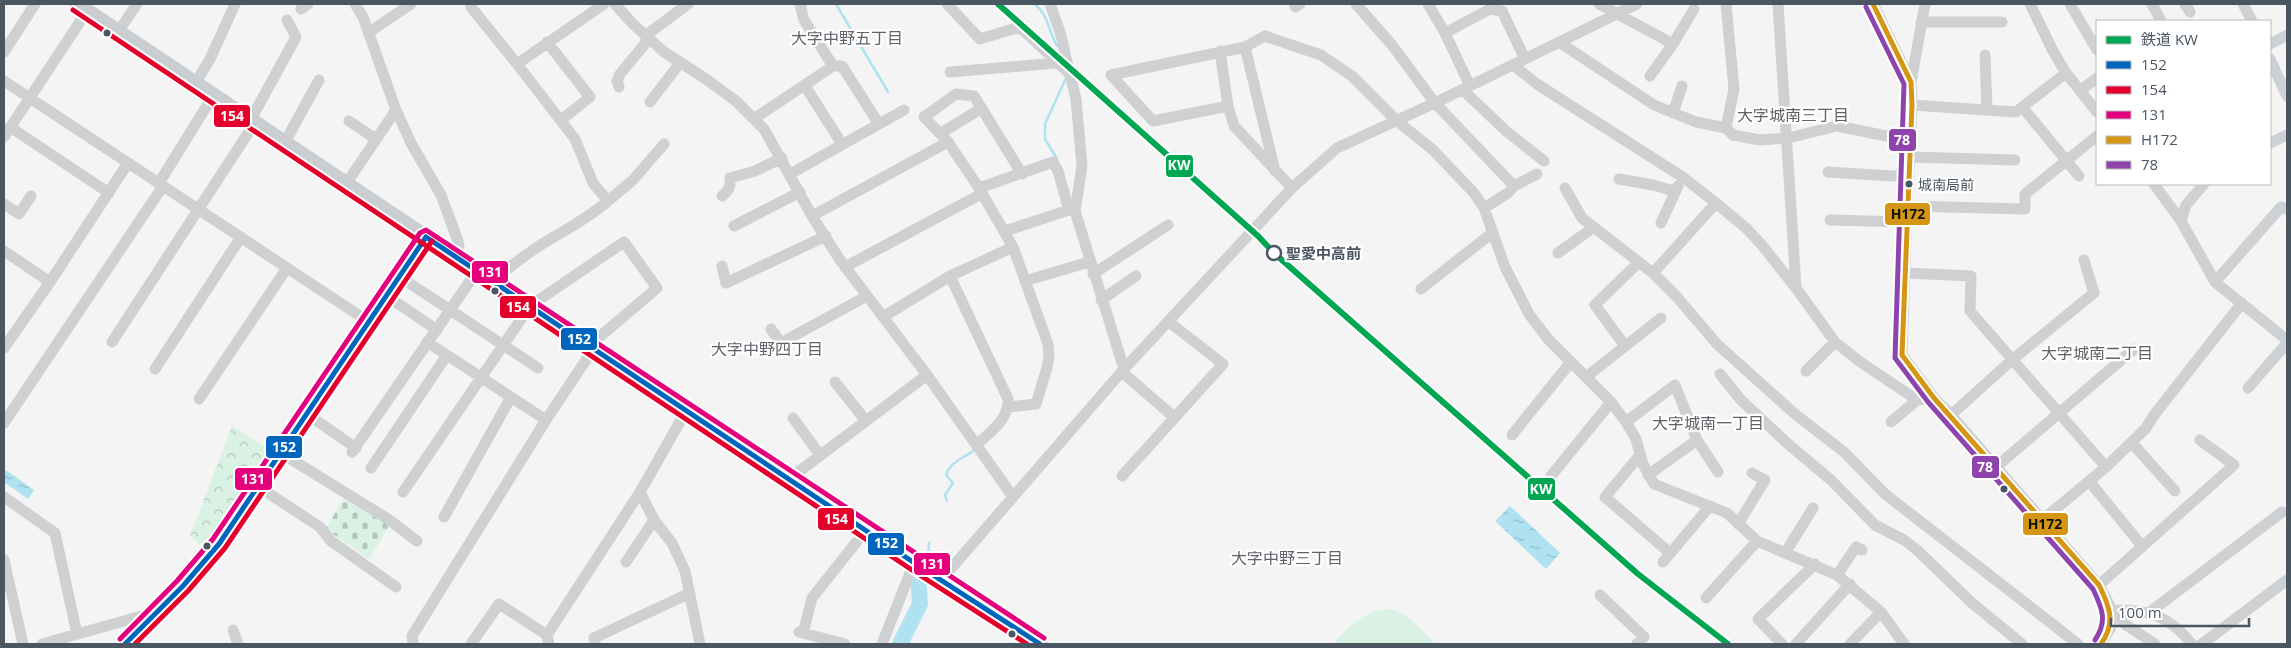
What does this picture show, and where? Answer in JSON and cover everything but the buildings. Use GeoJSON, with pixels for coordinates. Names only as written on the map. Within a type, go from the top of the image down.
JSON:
{"type":"FeatureCollection","features":[{"type":"Feature","properties":{"kind":"main road"},"geometry":{"type":"LineString","coordinates":[[82,6],[284,144],[1040,644]]}},
{"type":"Feature","properties":{"kind":"street"},"geometry":{"type":"LineString","coordinates":[[4,52],[35,4]]}},
{"type":"Feature","properties":{"kind":"street"},"geometry":{"type":"LineString","coordinates":[[118,32],[137,4]]}},
{"type":"Feature","properties":{"kind":"street"},"geometry":{"type":"LineString","coordinates":[[196,84],[210,59],[235,4]]}},
{"type":"Feature","properties":{"kind":"street"},"geometry":{"type":"LineString","coordinates":[[355,4],[363,17],[396,110],[411,143],[440,195],[458,241],[459,246],[454,256]]}},
{"type":"Feature","properties":{"kind":"street"},"geometry":{"type":"LineString","coordinates":[[368,33],[411,4]]}},
{"type":"Feature","properties":{"kind":"street"},"geometry":{"type":"LineString","coordinates":[[517,64],[604,4]]}},
{"type":"Feature","properties":{"kind":"street"},"geometry":{"type":"LineString","coordinates":[[615,4],[647,38],[680,63],[704,77],[755,118],[764,129],[782,158],[812,216],[845,267],[926,375],[1013,497]]}},
{"type":"Feature","properties":{"kind":"street"},"geometry":{"type":"LineString","coordinates":[[619,87],[617,81],[620,74],[647,38],[688,4]]}},
{"type":"Feature","properties":{"kind":"street"},"geometry":{"type":"LineString","coordinates":[[800,4],[804,20],[833,66]]}},
{"type":"Feature","properties":{"kind":"street"},"geometry":{"type":"LineString","coordinates":[[946,4],[980,39],[1016,28],[1023,30],[1056,63],[1070,74]]}},
{"type":"Feature","properties":{"kind":"street"},"geometry":{"type":"LineString","coordinates":[[1050,4],[1076,99],[1081,142],[1082,166],[1072,210]]}},
{"type":"Feature","properties":{"kind":"street"},"geometry":{"type":"LineString","coordinates":[[1356,4],[1392,45],[1436,103],[1514,186]]}},
{"type":"Feature","properties":{"kind":"street"},"geometry":{"type":"LineString","coordinates":[[1428,4],[1445,33],[1466,88],[1505,130],[1544,160]]}},
{"type":"Feature","properties":{"kind":"street"},"geometry":{"type":"LineString","coordinates":[[1599,4],[1673,44]]}},
{"type":"Feature","properties":{"kind":"street"},"geometry":{"type":"LineString","coordinates":[[882,644],[926,570],[1013,497],[1123,371],[1292,188],[1336,148],[1436,103],[1637,4]]}},
{"type":"Feature","properties":{"kind":"street"},"geometry":{"type":"LineString","coordinates":[[1726,4],[1734,89],[1726,128]]}},
{"type":"Feature","properties":{"kind":"street"},"geometry":{"type":"LineString","coordinates":[[1778,4],[1788,138],[1796,288]]}},
{"type":"Feature","properties":{"kind":"street"},"geometry":{"type":"LineString","coordinates":[[1873,4],[1911,82]]}},
{"type":"Feature","properties":{"kind":"street"},"geometry":{"type":"LineString","coordinates":[[1925,4],[1911,82],[1911,141],[1906,222],[1902,355],[1934,398],[1951,415],[2098,585],[2112,610],[2126,625],[2155,644]]}},
{"type":"Feature","properties":{"kind":"street"},"geometry":{"type":"LineString","coordinates":[[2030,4],[2066,73],[2082,90],[2096,111]]}},
{"type":"Feature","properties":{"kind":"street"},"geometry":{"type":"LineString","coordinates":[[2070,4],[2096,48]]}},
{"type":"Feature","properties":{"kind":"street"},"geometry":{"type":"LineString","coordinates":[[2152,4],[2161,20]]}},
{"type":"Feature","properties":{"kind":"street"},"geometry":{"type":"LineString","coordinates":[[2244,4],[2252,20]]}},
{"type":"Feature","properties":{"kind":"street"},"geometry":{"type":"LineString","coordinates":[[82,6],[29,98],[7,132],[109,193]]}},
{"type":"Feature","properties":{"kind":"street"},"geometry":{"type":"LineString","coordinates":[[471,7],[561,120],[574,139],[593,182],[608,201]]}},
{"type":"Feature","properties":{"kind":"street"},"geometry":{"type":"LineString","coordinates":[[1445,33],[1490,9],[1502,11],[1525,59]]}},
{"type":"Feature","properties":{"kind":"street"},"geometry":{"type":"LineString","coordinates":[[1650,76],[1673,44],[1694,9]]}},
{"type":"Feature","properties":{"kind":"street"},"geometry":{"type":"LineString","coordinates":[[112,342],[252,122],[296,37],[287,20]]}},
{"type":"Feature","properties":{"kind":"street"},"geometry":{"type":"LineString","coordinates":[[1921,22],[2002,22]]}},
{"type":"Feature","properties":{"kind":"street"},"geometry":{"type":"LineString","coordinates":[[2271,43],[2287,35]]}},
{"type":"Feature","properties":{"kind":"street"},"geometry":{"type":"LineString","coordinates":[[1228,106],[1153,121],[1111,75],[1246,47],[1265,36],[1321,55],[1352,76],[1397,121],[1433,150],[1474,193],[1484,208],[1512,282],[1529,314],[1570,363],[1610,402],[1626,422],[1636,439],[1640,455],[1654,484],[1727,513],[1757,541],[1837,574],[1881,612],[1904,644]]}},
{"type":"Feature","properties":{"kind":"street"},"geometry":{"type":"LineString","coordinates":[[547,42],[590,97],[561,120]]}},
{"type":"Feature","properties":{"kind":"street"},"geometry":{"type":"LineString","coordinates":[[1559,42],[1654,105],[1696,122],[1726,128],[1733,135],[1760,140],[1788,138],[1837,126],[1911,141]]}},
{"type":"Feature","properties":{"kind":"street"},"geometry":{"type":"LineString","coordinates":[[1246,47],[1275,171]]}},
{"type":"Feature","properties":{"kind":"street"},"geometry":{"type":"LineString","coordinates":[[1220,51],[1228,106],[1234,126],[1292,188]]}},
{"type":"Feature","properties":{"kind":"street"},"geometry":{"type":"LineString","coordinates":[[1986,55],[1987,110]]}},
{"type":"Feature","properties":{"kind":"street"},"geometry":{"type":"LineString","coordinates":[[2271,61],[2287,96]]}},
{"type":"Feature","properties":{"kind":"street"},"geometry":{"type":"LineString","coordinates":[[650,102],[680,63]]}},
{"type":"Feature","properties":{"kind":"street"},"geometry":{"type":"LineString","coordinates":[[950,72],[1056,63]]}},
{"type":"Feature","properties":{"kind":"street"},"geometry":{"type":"LineString","coordinates":[[1513,65],[1538,84],[1684,178],[1716,203],[1746,228],[1761,244],[1835,342],[1859,361],[1917,400]]}},
{"type":"Feature","properties":{"kind":"street"},"geometry":{"type":"LineString","coordinates":[[755,118],[833,66],[842,66],[879,124]]}},
{"type":"Feature","properties":{"kind":"street"},"geometry":{"type":"LineString","coordinates":[[1912,104],[2016,112],[2066,73]]}},
{"type":"Feature","properties":{"kind":"street"},"geometry":{"type":"LineString","coordinates":[[2082,90],[2096,79]]}},
{"type":"Feature","properties":{"kind":"street"},"geometry":{"type":"LineString","coordinates":[[284,144],[319,80]]}},
{"type":"Feature","properties":{"kind":"street"},"geometry":{"type":"LineString","coordinates":[[4,81],[369,322]]}},
{"type":"Feature","properties":{"kind":"street"},"geometry":{"type":"LineString","coordinates":[[805,86],[842,144]]}},
{"type":"Feature","properties":{"kind":"street"},"geometry":{"type":"LineString","coordinates":[[1673,113],[1682,86]]}},
{"type":"Feature","properties":{"kind":"street"},"geometry":{"type":"LineString","coordinates":[[1009,407],[1036,404],[1050,356],[1048,344],[1013,248],[1005,232],[948,142],[924,117],[956,94],[974,96],[1022,174]]}},
{"type":"Feature","properties":{"kind":"street"},"geometry":{"type":"LineString","coordinates":[[4,423],[161,185],[213,96]]}},
{"type":"Feature","properties":{"kind":"street"},"geometry":{"type":"LineString","coordinates":[[941,133],[982,108]]}},
{"type":"Feature","properties":{"kind":"street"},"geometry":{"type":"LineString","coordinates":[[2023,108],[2079,176]]}},
{"type":"Feature","properties":{"kind":"street"},"geometry":{"type":"LineString","coordinates":[[346,184],[396,110]]}},
{"type":"Feature","properties":{"kind":"street"},"geometry":{"type":"LineString","coordinates":[[790,174],[904,110]]}},
{"type":"Feature","properties":{"kind":"street"},"geometry":{"type":"LineString","coordinates":[[350,121],[376,139]]}},
{"type":"Feature","properties":{"kind":"street"},"geometry":{"type":"LineString","coordinates":[[2271,143],[2287,135]]}},
{"type":"Feature","properties":{"kind":"street"},"geometry":{"type":"LineString","coordinates":[[1907,206],[2025,209],[2025,194],[2096,137]]}},
{"type":"Feature","properties":{"kind":"street"},"geometry":{"type":"LineString","coordinates":[[812,216],[948,142]]}},
{"type":"Feature","properties":{"kind":"street"},"geometry":{"type":"LineString","coordinates":[[493,281],[512,264],[537,247],[582,222],[633,180],[664,144]]}},
{"type":"Feature","properties":{"kind":"street"},"geometry":{"type":"LineString","coordinates":[[1910,157],[2015,160]]}},
{"type":"Feature","properties":{"kind":"street"},"geometry":{"type":"LineString","coordinates":[[722,196],[731,185],[730,178],[755,171],[782,158]]}},
{"type":"Feature","properties":{"kind":"street"},"geometry":{"type":"LineString","coordinates":[[845,267],[980,191],[1053,162],[1058,170],[1072,210],[1123,371],[1174,417]]}},
{"type":"Feature","properties":{"kind":"street"},"geometry":{"type":"LineString","coordinates":[[4,348],[128,163]]}},
{"type":"Feature","properties":{"kind":"street"},"geometry":{"type":"LineString","coordinates":[[1828,172],[1909,177]]}},
{"type":"Feature","properties":{"kind":"street"},"geometry":{"type":"LineString","coordinates":[[1484,208],[1508,193],[1514,186],[1537,174]]}},
{"type":"Feature","properties":{"kind":"street"},"geometry":{"type":"LineString","coordinates":[[1661,223],[1674,191],[1684,178]]}},
{"type":"Feature","properties":{"kind":"street"},"geometry":{"type":"LineString","coordinates":[[1619,179],[1674,191]]}},
{"type":"Feature","properties":{"kind":"street"},"geometry":{"type":"LineString","coordinates":[[2155,185],[2181,221],[2215,282],[2287,341],[2248,388]]}},
{"type":"Feature","properties":{"kind":"street"},"geometry":{"type":"LineString","coordinates":[[2181,221],[2186,205],[2203,185]]}},
{"type":"Feature","properties":{"kind":"street"},"geometry":{"type":"LineString","coordinates":[[1565,188],[1582,218],[1653,273],[1676,296],[1717,344],[1795,414],[1844,452],[1885,494],[2078,644]]}},
{"type":"Feature","properties":{"kind":"street"},"geometry":{"type":"LineString","coordinates":[[734,226],[800,192]]}},
{"type":"Feature","properties":{"kind":"street"},"geometry":{"type":"LineString","coordinates":[[4,204],[19,214],[31,196]]}},
{"type":"Feature","properties":{"kind":"street"},"geometry":{"type":"LineString","coordinates":[[1653,273],[1716,203]]}},
{"type":"Feature","properties":{"kind":"street"},"geometry":{"type":"LineString","coordinates":[[2215,282],[2281,207],[2287,208]]}},
{"type":"Feature","properties":{"kind":"street"},"geometry":{"type":"LineString","coordinates":[[1005,232],[1072,210]]}},
{"type":"Feature","properties":{"kind":"street"},"geometry":{"type":"LineString","coordinates":[[1830,220],[1906,222]]}},
{"type":"Feature","properties":{"kind":"street"},"geometry":{"type":"LineString","coordinates":[[1093,274],[1168,225]]}},
{"type":"Feature","properties":{"kind":"street"},"geometry":{"type":"LineString","coordinates":[[1558,253],[1594,227]]}},
{"type":"Feature","properties":{"kind":"street"},"geometry":{"type":"LineString","coordinates":[[1421,289],[1492,233]]}},
{"type":"Feature","properties":{"kind":"street"},"geometry":{"type":"LineString","coordinates":[[722,266],[726,283],[826,236]]}},
{"type":"Feature","properties":{"kind":"street"},"geometry":{"type":"LineString","coordinates":[[125,644],[158,612],[202,564],[259,486],[426,237]]}},
{"type":"Feature","properties":{"kind":"street"},"geometry":{"type":"LineString","coordinates":[[155,369],[241,238]]}},
{"type":"Feature","properties":{"kind":"street"},"geometry":{"type":"LineString","coordinates":[[403,492],[530,306],[624,242],[657,288],[592,346],[412,636],[413,644]]}},
{"type":"Feature","properties":{"kind":"street"},"geometry":{"type":"LineString","coordinates":[[883,317],[950,276],[1013,248]]}},
{"type":"Feature","properties":{"kind":"street"},"geometry":{"type":"LineString","coordinates":[[4,251],[50,282]]}},
{"type":"Feature","properties":{"kind":"street"},"geometry":{"type":"LineString","coordinates":[[1951,415],[2013,360],[2094,293],[2084,260]]}},
{"type":"Feature","properties":{"kind":"street"},"geometry":{"type":"LineString","coordinates":[[1025,281],[1089,262]]}},
{"type":"Feature","properties":{"kind":"street"},"geometry":{"type":"LineString","coordinates":[[1625,346],[1595,305],[1639,262]]}},
{"type":"Feature","properties":{"kind":"street"},"geometry":{"type":"LineString","coordinates":[[199,399],[287,268]]}},
{"type":"Feature","properties":{"kind":"street"},"geometry":{"type":"LineString","coordinates":[[307,414],[354,450],[477,271]]}},
{"type":"Feature","properties":{"kind":"street"},"geometry":{"type":"LineString","coordinates":[[1905,273],[1970,276],[1970,311],[2106,467]]}},
{"type":"Feature","properties":{"kind":"street"},"geometry":{"type":"LineString","coordinates":[[950,276],[1008,399],[1009,407],[996,428],[976,445]]}},
{"type":"Feature","properties":{"kind":"street"},"geometry":{"type":"LineString","coordinates":[[1101,300],[1136,276]]}},
{"type":"Feature","properties":{"kind":"street"},"geometry":{"type":"LineString","coordinates":[[400,277],[538,368]]}},
{"type":"Feature","properties":{"kind":"street"},"geometry":{"type":"LineString","coordinates":[[387,296],[437,330]]}},
{"type":"Feature","properties":{"kind":"street"},"geometry":{"type":"LineString","coordinates":[[766,351],[867,296]]}},
{"type":"Feature","properties":{"kind":"street"},"geometry":{"type":"LineString","coordinates":[[2041,521],[2106,467],[2146,428],[2154,415],[2242,303]]}},
{"type":"Feature","properties":{"kind":"street"},"geometry":{"type":"LineString","coordinates":[[1586,378],[1661,318]]}},
{"type":"Feature","properties":{"kind":"street"},"geometry":{"type":"LineString","coordinates":[[1122,476],[1223,364],[1169,322]]}},
{"type":"Feature","properties":{"kind":"street"},"geometry":{"type":"LineString","coordinates":[[771,329],[781,343]]}},
{"type":"Feature","properties":{"kind":"street"},"geometry":{"type":"LineString","coordinates":[[427,342],[546,420]]}},
{"type":"Feature","properties":{"kind":"street"},"geometry":{"type":"LineString","coordinates":[[1806,372],[1835,342]]}},
{"type":"Feature","properties":{"kind":"street"},"geometry":{"type":"LineString","coordinates":[[1996,467],[2134,349]]}},
{"type":"Feature","properties":{"kind":"street"},"geometry":{"type":"LineString","coordinates":[[371,468],[447,355]]}},
{"type":"Feature","properties":{"kind":"street"},"geometry":{"type":"LineString","coordinates":[[1512,435],[1570,363]]}},
{"type":"Feature","properties":{"kind":"street"},"geometry":{"type":"LineString","coordinates":[[1720,374],[1741,400],[1787,443],[1832,481],[1875,525],[1904,540],[1917,550],[1972,603],[2022,644]]}},
{"type":"Feature","properties":{"kind":"street"},"geometry":{"type":"LineString","coordinates":[[789,479],[926,375]]}},
{"type":"Feature","properties":{"kind":"street"},"geometry":{"type":"LineString","coordinates":[[835,382],[866,421]]}},
{"type":"Feature","properties":{"kind":"street"},"geometry":{"type":"LineString","coordinates":[[1626,422],[1675,385],[1697,440],[1718,472]]}},
{"type":"Feature","properties":{"kind":"street"},"geometry":{"type":"LineString","coordinates":[[444,517],[511,397]]}},
{"type":"Feature","properties":{"kind":"street"},"geometry":{"type":"LineString","coordinates":[[1891,422],[1917,400],[1934,398]]}},
{"type":"Feature","properties":{"kind":"street"},"geometry":{"type":"LineString","coordinates":[[1551,476],[1610,402]]}},
{"type":"Feature","properties":{"kind":"street"},"geometry":{"type":"LineString","coordinates":[[470,644],[498,604],[548,640],[640,492],[686,411]]}},
{"type":"Feature","properties":{"kind":"street"},"geometry":{"type":"LineString","coordinates":[[793,418],[820,455]]}},
{"type":"Feature","properties":{"kind":"street"},"geometry":{"type":"LineString","coordinates":[[1648,475],[1697,440]]}},
{"type":"Feature","properties":{"kind":"street"},"geometry":{"type":"LineString","coordinates":[[2098,585],[2234,465],[2200,440]]}},
{"type":"Feature","properties":{"kind":"street"},"geometry":{"type":"LineString","coordinates":[[2132,443],[2175,491]]}},
{"type":"Feature","properties":{"kind":"street"},"geometry":{"type":"LineString","coordinates":[[282,452],[388,520],[417,541]]}},
{"type":"Feature","properties":{"kind":"street"},"geometry":{"type":"LineString","coordinates":[[1640,455],[1605,497],[1667,558],[1710,506]]}},
{"type":"Feature","properties":{"kind":"street"},"geometry":{"type":"LineString","coordinates":[[1738,524],[1765,480],[1752,473]]}},
{"type":"Feature","properties":{"kind":"street"},"geometry":{"type":"LineString","coordinates":[[2089,481],[2142,546]]}},
{"type":"Feature","properties":{"kind":"street"},"geometry":{"type":"LineString","coordinates":[[259,486],[320,527],[331,540],[396,587]]}},
{"type":"Feature","properties":{"kind":"street"},"geometry":{"type":"LineString","coordinates":[[640,492],[654,520],[672,543],[686,571],[700,644]]}},
{"type":"Feature","properties":{"kind":"street"},"geometry":{"type":"LineString","coordinates":[[4,497],[55,533],[72,638]]}},
{"type":"Feature","properties":{"kind":"street"},"geometry":{"type":"LineString","coordinates":[[1786,553],[1813,508]]}},
{"type":"Feature","properties":{"kind":"street"},"geometry":{"type":"LineString","coordinates":[[2150,612],[2282,512]]}},
{"type":"Feature","properties":{"kind":"street"},"geometry":{"type":"LineString","coordinates":[[626,562],[654,520]]}},
{"type":"Feature","properties":{"kind":"street"},"geometry":{"type":"LineString","coordinates":[[845,644],[801,632],[812,598],[866,530]]}},
{"type":"Feature","properties":{"kind":"street"},"geometry":{"type":"LineString","coordinates":[[1706,598],[1757,541]]}},
{"type":"Feature","properties":{"kind":"street"},"geometry":{"type":"LineString","coordinates":[[1837,574],[1856,547],[1862,550]]}},
{"type":"Feature","properties":{"kind":"street"},"geometry":{"type":"LineString","coordinates":[[4,560],[23,644]]}},
{"type":"Feature","properties":{"kind":"street"},"geometry":{"type":"LineString","coordinates":[[1782,644],[1758,619],[1815,564]]}},
{"type":"Feature","properties":{"kind":"street"},"geometry":{"type":"LineString","coordinates":[[2202,644],[2287,580]]}},
{"type":"Feature","properties":{"kind":"street"},"geometry":{"type":"LineString","coordinates":[[1796,644],[1850,584]]}},
{"type":"Feature","properties":{"kind":"street"},"geometry":{"type":"LineString","coordinates":[[595,644],[594,638],[690,593]]}},
{"type":"Feature","properties":{"kind":"street"},"geometry":{"type":"LineString","coordinates":[[1600,595],[1644,637],[1637,644]]}},
{"type":"Feature","properties":{"kind":"street"},"geometry":{"type":"LineString","coordinates":[[2112,610],[2137,609],[2150,612],[2180,630],[2192,644]]}},
{"type":"Feature","properties":{"kind":"street"},"geometry":{"type":"LineString","coordinates":[[2101,644],[2110,629],[2112,610]]}},
{"type":"Feature","properties":{"kind":"street"},"geometry":{"type":"LineString","coordinates":[[42,644],[72,638],[158,612]]}},
{"type":"Feature","properties":{"kind":"street"},"geometry":{"type":"LineString","coordinates":[[1850,644],[1881,612]]}},
{"type":"Feature","properties":{"kind":"street"},"geometry":{"type":"LineString","coordinates":[[233,630],[238,644]]}},
{"type":"Feature","properties":{"kind":"green space"},"geometry":{"type":"Polygon","coordinates":[[[232,426],[272,451],[218,531],[200,545],[190,536],[232,426]]]}},
{"type":"Feature","properties":{"kind":"green space"},"geometry":{"type":"Polygon","coordinates":[[[343,499],[390,525],[369,559],[326,529],[343,499]]]}},
{"type":"Feature","properties":{"kind":"green space"},"geometry":{"type":"Polygon","coordinates":[[[1389,609],[1409,618],[1436,644],[1333,644],[1364,616],[1389,609]]]}},
{"type":"Feature","properties":{"kind":"water"},"geometry":{"type":"Polygon","coordinates":[[[6,470],[34,490],[28,499],[4,482],[6,470]]]}},
{"type":"Feature","properties":{"kind":"water"},"geometry":{"type":"Polygon","coordinates":[[[1510,506],[1560,553],[1546,569],[1495,521],[1510,506]]]}},
{"type":"Feature","properties":{"kind":"waterway"},"geometry":{"type":"LineString","coordinates":[[836,4],[888,92]]}},
{"type":"Feature","properties":{"kind":"waterway"},"geometry":{"type":"LineString","coordinates":[[1034,4],[1045,18],[1057,46]]}},
{"type":"Feature","properties":{"kind":"waterway"},"geometry":{"type":"LineString","coordinates":[[1057,159],[1045,139],[1045,124],[1066,78]]}},
{"type":"Feature","properties":{"kind":"waterway"},"geometry":{"type":"LineString","coordinates":[[947,501],[945,495],[953,483],[946,475],[950,467],[973,451]]}},
{"type":"Feature","properties":{"kind":"waterway"},"geometry":{"type":"LineString","coordinates":[[926,563],[928,561],[929,543]]}},
{"type":"Feature","properties":{"kind":"waterway"},"geometry":{"type":"LineString","coordinates":[[900,644],[920,604],[918,575]]}},
{"type":"Feature","properties":{"kind":"rail line","name":"KW"},"geometry":{"type":"LineString","coordinates":[[998,4],[1258,236],[1274,253],[1638,574],[1728,644]]}},
{"type":"Feature","properties":{"kind":"transit line","name":"H172"},"geometry":{"type":"LineString","coordinates":[[1873,4],[1911,82],[1912,105],[1902,355],[1934,398],[2099,585],[2110,615],[2109,629],[2101,644]]}},
{"type":"Feature","properties":{"kind":"transit line","name":"78"},"geometry":{"type":"LineString","coordinates":[[1866,7],[1904,84],[1895,358],[1928,402],[2093,589],[2102,614],[2101,627],[2095,640]]}},
{"type":"Feature","properties":{"kind":"transit line","name":"154"},"geometry":{"type":"LineString","coordinates":[[73,10],[915,572],[1027,644]]}},
{"type":"Feature","properties":{"kind":"transit line","name":"131"},"geometry":{"type":"LineString","coordinates":[[120,639],[177,581],[213,539],[420,233],[426,230],[1044,638]]}},
{"type":"Feature","properties":{"kind":"transit line","name":"152"},"geometry":{"type":"LineString","coordinates":[[426,237],[919,566],[1040,644]]}},
{"type":"Feature","properties":{"kind":"transit line","name":"152"},"geometry":{"type":"LineString","coordinates":[[125,644],[183,586],[219,544],[426,237]]}},
{"type":"Feature","properties":{"kind":"transit line","name":"154"},"geometry":{"type":"LineString","coordinates":[[135,644],[188,591],[225,548],[432,241]]}},
{"type":"Feature","properties":{"kind":"place","name":"城南局前"},"geometry":{"type":"Point","coordinates":[1909,184]}},
{"type":"Feature","properties":{"kind":"place","name":"聖愛中高前"},"geometry":{"type":"Point","coordinates":[1274,253]}},
{"type":"Feature","properties":{"kind":"district","name":"大字中野五丁目"},"geometry":{"type":"Point","coordinates":[847,38]}},
{"type":"Feature","properties":{"kind":"district","name":"大字城南三丁目"},"geometry":{"type":"Point","coordinates":[1793,115]}},
{"type":"Feature","properties":{"kind":"district","name":"大字中野四丁目"},"geometry":{"type":"Point","coordinates":[767,349]}},
{"type":"Feature","properties":{"kind":"district","name":"大字城南二丁目"},"geometry":{"type":"Point","coordinates":[2097,353]}},
{"type":"Feature","properties":{"kind":"district","name":"大字城南一丁目"},"geometry":{"type":"Point","coordinates":[1708,423]}},
{"type":"Feature","properties":{"kind":"district","name":"大字中野三丁目"},"geometry":{"type":"Point","coordinates":[1287,558]}}]}
